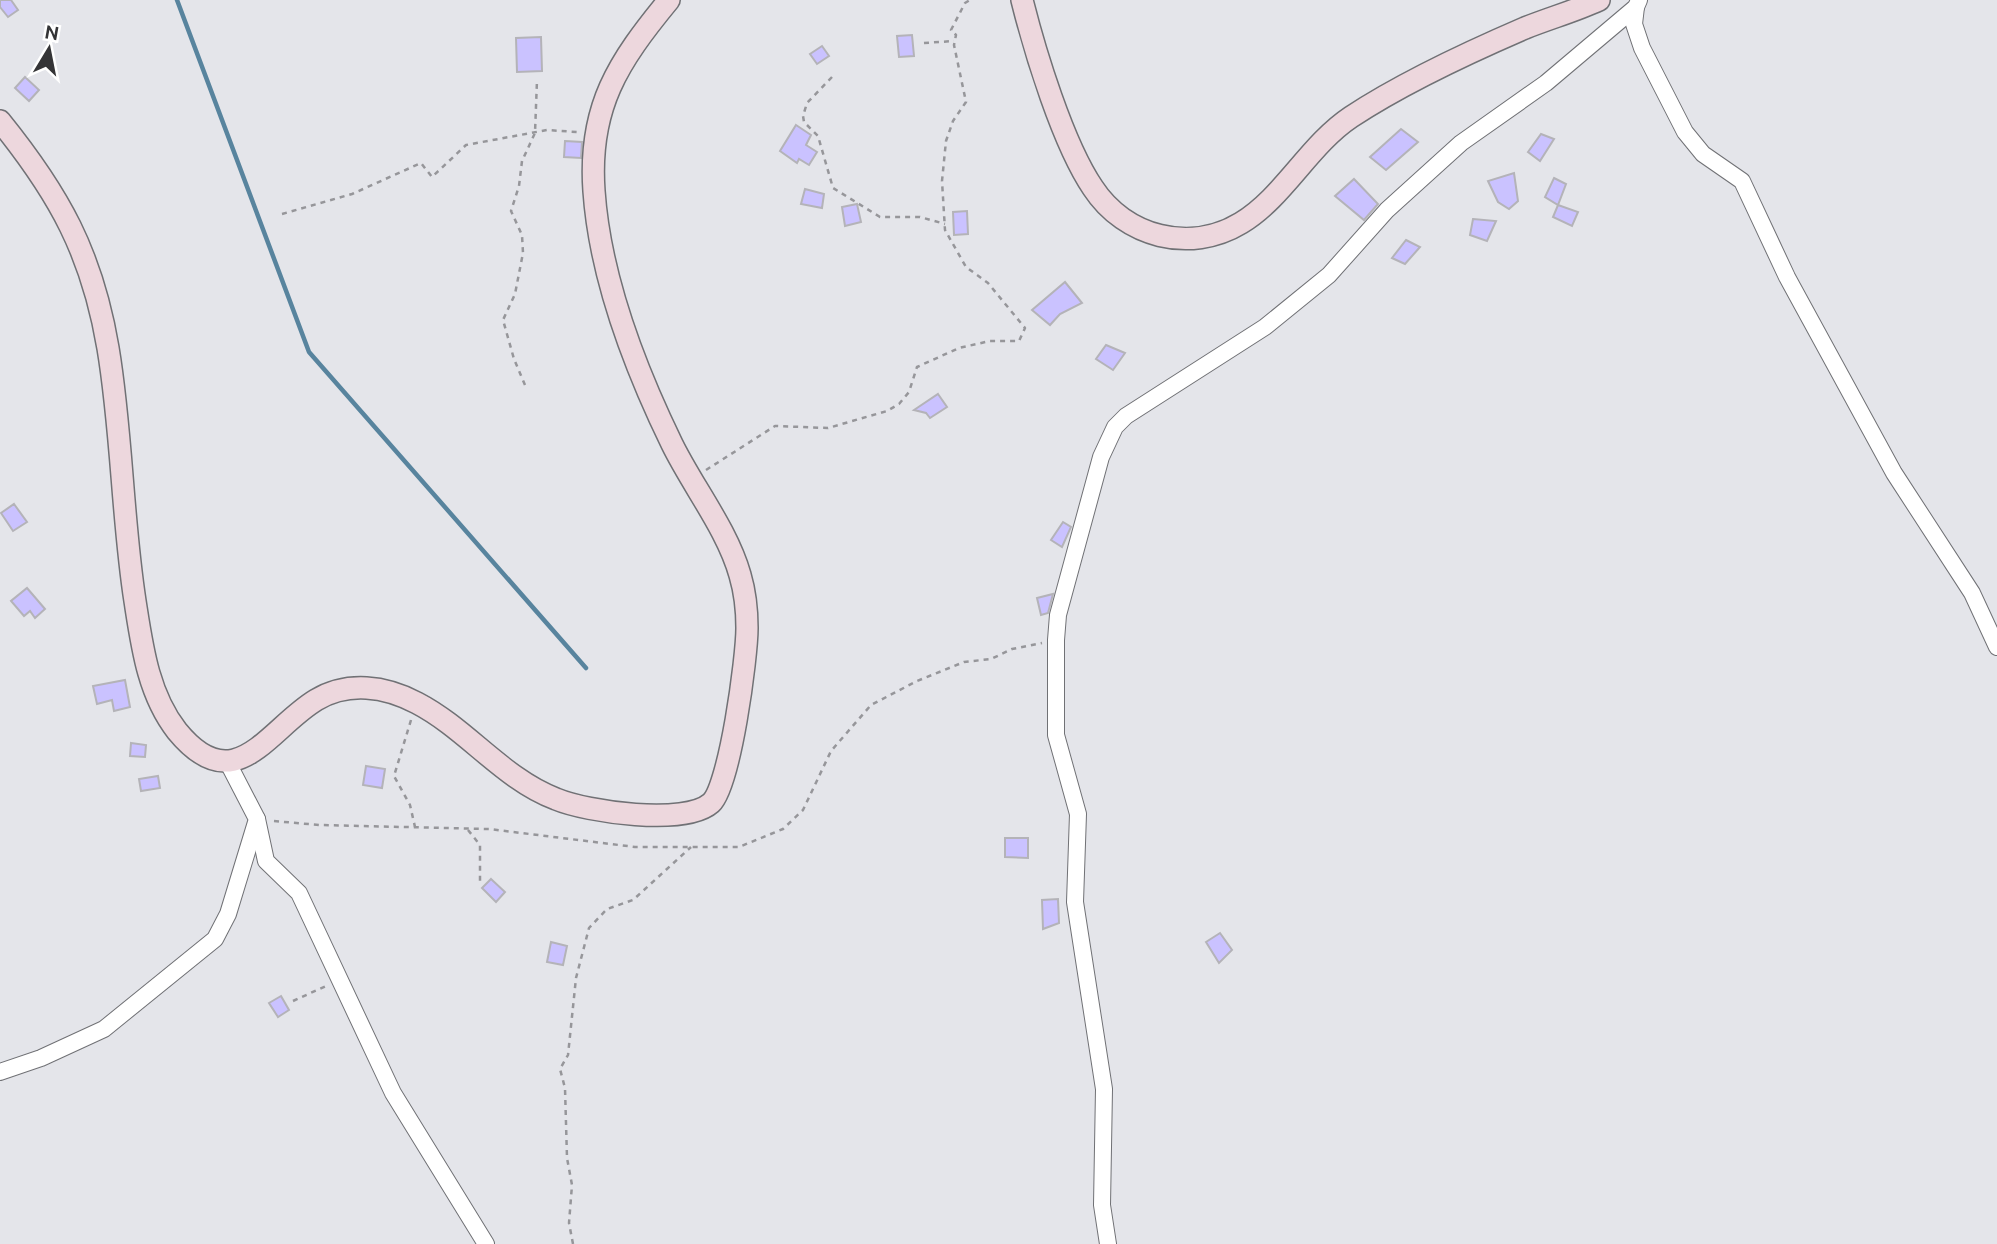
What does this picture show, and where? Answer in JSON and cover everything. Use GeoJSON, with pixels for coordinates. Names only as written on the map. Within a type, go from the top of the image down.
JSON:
{"type":"FeatureCollection","features":[{"type":"Feature","properties":{"kind":"main road"},"geometry":{"type":"LineString","coordinates":[[0,121],[33,162],[65,210],[82,251],[108,346],[129,562],[144,655],[156,695],[176,730],[200,753],[227,761],[248,756],[268,743],[318,699],[347,688],[376,687],[441,716],[509,772],[555,799],[602,811],[692,813],[710,803],[720,790],[731,747],[747,635],[746,604],[739,571],[672,444],[631,350],[598,229],[593,186],[597,132],[604,98],[614,74],[632,46],[668,0]]}},
{"type":"Feature","properties":{"kind":"main road"},"geometry":{"type":"LineString","coordinates":[[1022,0],[1066,134],[1093,188],[1113,211],[1135,227],[1159,237],[1188,240],[1213,235],[1248,218],[1334,128],[1360,111],[1526,28],[1599,0]]}},
{"type":"Feature","properties":{"kind":"street"},"geometry":{"type":"LineString","coordinates":[[1108,1244],[1102,1205],[1104,1088],[1075,902],[1078,814],[1056,735],[1058,615],[1101,457],[1115,427],[1172,384],[1265,327],[1329,275],[1387,210],[1461,143],[1546,83],[1637,4]]}},
{"type":"Feature","properties":{"kind":"street"},"geometry":{"type":"LineString","coordinates":[[1637,4],[1634,24],[1642,48],[1685,132],[1703,154],[1742,181],[1787,277],[1847,388],[1894,473],[1972,593],[1997,647]]}},
{"type":"Feature","properties":{"kind":"street"},"geometry":{"type":"LineString","coordinates":[[227,761],[245,790],[257,820],[266,861],[299,893],[393,1093],[486,1244]]}},
{"type":"Feature","properties":{"kind":"street"},"geometry":{"type":"LineString","coordinates":[[0,1072],[64,1049],[104,1029],[215,939],[228,914],[257,820]]}},
{"type":"Feature","properties":{"kind":"path"},"geometry":{"type":"LineString","coordinates":[[691,479],[775,426],[828,428],[894,408],[913,384],[918,367],[959,348],[971,348],[990,341],[1019,341],[1025,328],[988,283],[966,267],[948,238],[944,224],[942,181],[946,141],[953,121],[966,102],[954,41],[956,35],[951,30],[965,3],[970,0]]}},
{"type":"Feature","properties":{"kind":"path"},"geometry":{"type":"LineString","coordinates":[[924,43],[954,41]]}},
{"type":"Feature","properties":{"kind":"path"},"geometry":{"type":"LineString","coordinates":[[832,77],[807,103],[803,116],[804,122],[818,136],[833,188],[880,217],[929,218],[944,224]]}},
{"type":"Feature","properties":{"kind":"path"},"geometry":{"type":"LineString","coordinates":[[525,385],[503,320],[515,294],[523,253],[522,235],[511,211],[519,186],[522,161],[535,133],[537,80]]}},
{"type":"Feature","properties":{"kind":"path"},"geometry":{"type":"LineString","coordinates":[[282,214],[352,194],[421,163],[432,177],[466,145],[557,129],[579,133],[597,132]]}},
{"type":"Feature","properties":{"kind":"path"},"geometry":{"type":"LineString","coordinates":[[257,820],[319,825],[466,829],[635,846],[739,847],[783,829],[803,810],[831,751],[859,723],[871,705],[917,681],[964,663],[1056,640]]}},
{"type":"Feature","properties":{"kind":"path"},"geometry":{"type":"LineString","coordinates":[[415,827],[410,805],[394,776],[397,758],[418,704]]}},
{"type":"Feature","properties":{"kind":"path"},"geometry":{"type":"LineString","coordinates":[[466,829],[480,845],[480,881]]}},
{"type":"Feature","properties":{"kind":"path"},"geometry":{"type":"LineString","coordinates":[[573,1244],[565,1088],[560,1069],[568,1055],[584,937],[601,914],[634,900],[691,847]]}},
{"type":"Feature","properties":{"kind":"path"},"geometry":{"type":"LineString","coordinates":[[293,1001],[338,979]]}},
{"type":"Feature","properties":{"kind":"building"},"geometry":{"type":"Polygon","coordinates":[[[0,0],[11,0],[18,10],[8,17],[0,7],[0,0]]]}},
{"type":"Feature","properties":{"kind":"building"},"geometry":{"type":"Polygon","coordinates":[[[912,35],[914,56],[899,57],[897,36],[912,35]]]}},
{"type":"Feature","properties":{"kind":"building"},"geometry":{"type":"Polygon","coordinates":[[[541,37],[542,71],[517,72],[516,38],[541,37]]]}},
{"type":"Feature","properties":{"kind":"building"},"geometry":{"type":"Polygon","coordinates":[[[822,46],[829,56],[817,64],[810,54],[822,46]]]}},
{"type":"Feature","properties":{"kind":"building"},"geometry":{"type":"Polygon","coordinates":[[[25,77],[39,90],[29,101],[15,88],[25,77]]]}},
{"type":"Feature","properties":{"kind":"building"},"geometry":{"type":"Polygon","coordinates":[[[796,125],[811,135],[806,145],[817,152],[809,165],[799,159],[797,163],[780,151],[796,125]]]}},
{"type":"Feature","properties":{"kind":"building"},"geometry":{"type":"Polygon","coordinates":[[[1401,129],[1418,142],[1386,170],[1370,157],[1401,129]]]}},
{"type":"Feature","properties":{"kind":"building"},"geometry":{"type":"Polygon","coordinates":[[[1541,134],[1554,139],[1540,161],[1528,152],[1541,134]]]}},
{"type":"Feature","properties":{"kind":"building"},"geometry":{"type":"Polygon","coordinates":[[[565,141],[582,142],[581,158],[564,157],[565,141]]]}},
{"type":"Feature","properties":{"kind":"building"},"geometry":{"type":"Polygon","coordinates":[[[1514,173],[1518,201],[1509,209],[1498,202],[1488,181],[1514,173]]]}},
{"type":"Feature","properties":{"kind":"building"},"geometry":{"type":"Polygon","coordinates":[[[1554,178],[1566,184],[1558,205],[1545,197],[1554,178]]]}},
{"type":"Feature","properties":{"kind":"building"},"geometry":{"type":"Polygon","coordinates":[[[1354,179],[1378,204],[1364,220],[1335,196],[1354,179]]]}},
{"type":"Feature","properties":{"kind":"building"},"geometry":{"type":"Polygon","coordinates":[[[805,189],[824,194],[822,208],[801,204],[805,189]]]}},
{"type":"Feature","properties":{"kind":"building"},"geometry":{"type":"Polygon","coordinates":[[[857,204],[861,222],[845,226],[842,207],[857,204]]]}},
{"type":"Feature","properties":{"kind":"building"},"geometry":{"type":"Polygon","coordinates":[[[1558,205],[1578,212],[1572,226],[1553,217],[1558,205]]]}},
{"type":"Feature","properties":{"kind":"building"},"geometry":{"type":"Polygon","coordinates":[[[967,211],[968,234],[954,235],[953,212],[967,211]]]}},
{"type":"Feature","properties":{"kind":"building"},"geometry":{"type":"Polygon","coordinates":[[[1473,219],[1496,221],[1487,241],[1470,235],[1473,219]]]}},
{"type":"Feature","properties":{"kind":"building"},"geometry":{"type":"Polygon","coordinates":[[[1406,240],[1420,247],[1405,264],[1392,258],[1406,240]]]}},
{"type":"Feature","properties":{"kind":"building"},"geometry":{"type":"Polygon","coordinates":[[[1065,282],[1082,303],[1060,314],[1050,325],[1032,310],[1065,282]]]}},
{"type":"Feature","properties":{"kind":"building"},"geometry":{"type":"Polygon","coordinates":[[[1106,345],[1125,353],[1113,370],[1096,359],[1106,345]]]}},
{"type":"Feature","properties":{"kind":"building"},"geometry":{"type":"Polygon","coordinates":[[[938,394],[947,407],[930,418],[926,413],[914,410],[938,394]]]}},
{"type":"Feature","properties":{"kind":"building"},"geometry":{"type":"Polygon","coordinates":[[[14,504],[27,522],[13,531],[1,513],[14,504]]]}},
{"type":"Feature","properties":{"kind":"building"},"geometry":{"type":"Polygon","coordinates":[[[1063,522],[1071,527],[1062,547],[1051,540],[1063,522]]]}},
{"type":"Feature","properties":{"kind":"building"},"geometry":{"type":"Polygon","coordinates":[[[27,588],[45,609],[35,618],[30,611],[24,616],[11,601],[27,588]]]}},
{"type":"Feature","properties":{"kind":"building"},"geometry":{"type":"Polygon","coordinates":[[[1053,594],[1048,613],[1041,615],[1037,598],[1053,594]]]}},
{"type":"Feature","properties":{"kind":"building"},"geometry":{"type":"Polygon","coordinates":[[[125,680],[130,707],[114,711],[112,700],[97,704],[93,686],[125,680]]]}},
{"type":"Feature","properties":{"kind":"building"},"geometry":{"type":"Polygon","coordinates":[[[131,743],[146,745],[145,757],[130,756],[131,743]]]}},
{"type":"Feature","properties":{"kind":"building"},"geometry":{"type":"Polygon","coordinates":[[[366,766],[385,769],[382,788],[363,785],[366,766]]]}},
{"type":"Feature","properties":{"kind":"building"},"geometry":{"type":"Polygon","coordinates":[[[158,776],[160,788],[141,791],[139,779],[158,776]]]}},
{"type":"Feature","properties":{"kind":"building"},"geometry":{"type":"Polygon","coordinates":[[[1005,838],[1028,838],[1028,858],[1005,857],[1005,838]]]}},
{"type":"Feature","properties":{"kind":"building"},"geometry":{"type":"Polygon","coordinates":[[[491,879],[505,892],[496,902],[482,888],[491,879]]]}},
{"type":"Feature","properties":{"kind":"building"},"geometry":{"type":"Polygon","coordinates":[[[1058,899],[1059,923],[1043,929],[1042,900],[1058,899]]]}},
{"type":"Feature","properties":{"kind":"building"},"geometry":{"type":"Polygon","coordinates":[[[1220,933],[1232,950],[1219,963],[1206,942],[1220,933]]]}},
{"type":"Feature","properties":{"kind":"building"},"geometry":{"type":"Polygon","coordinates":[[[551,942],[567,946],[563,965],[547,962],[551,942]]]}},
{"type":"Feature","properties":{"kind":"building"},"geometry":{"type":"Polygon","coordinates":[[[281,996],[289,1010],[278,1017],[269,1003],[281,996]]]}},
{"type":"Feature","properties":{"kind":"waterway"},"geometry":{"type":"LineString","coordinates":[[177,0],[309,352],[586,668]]}}]}
